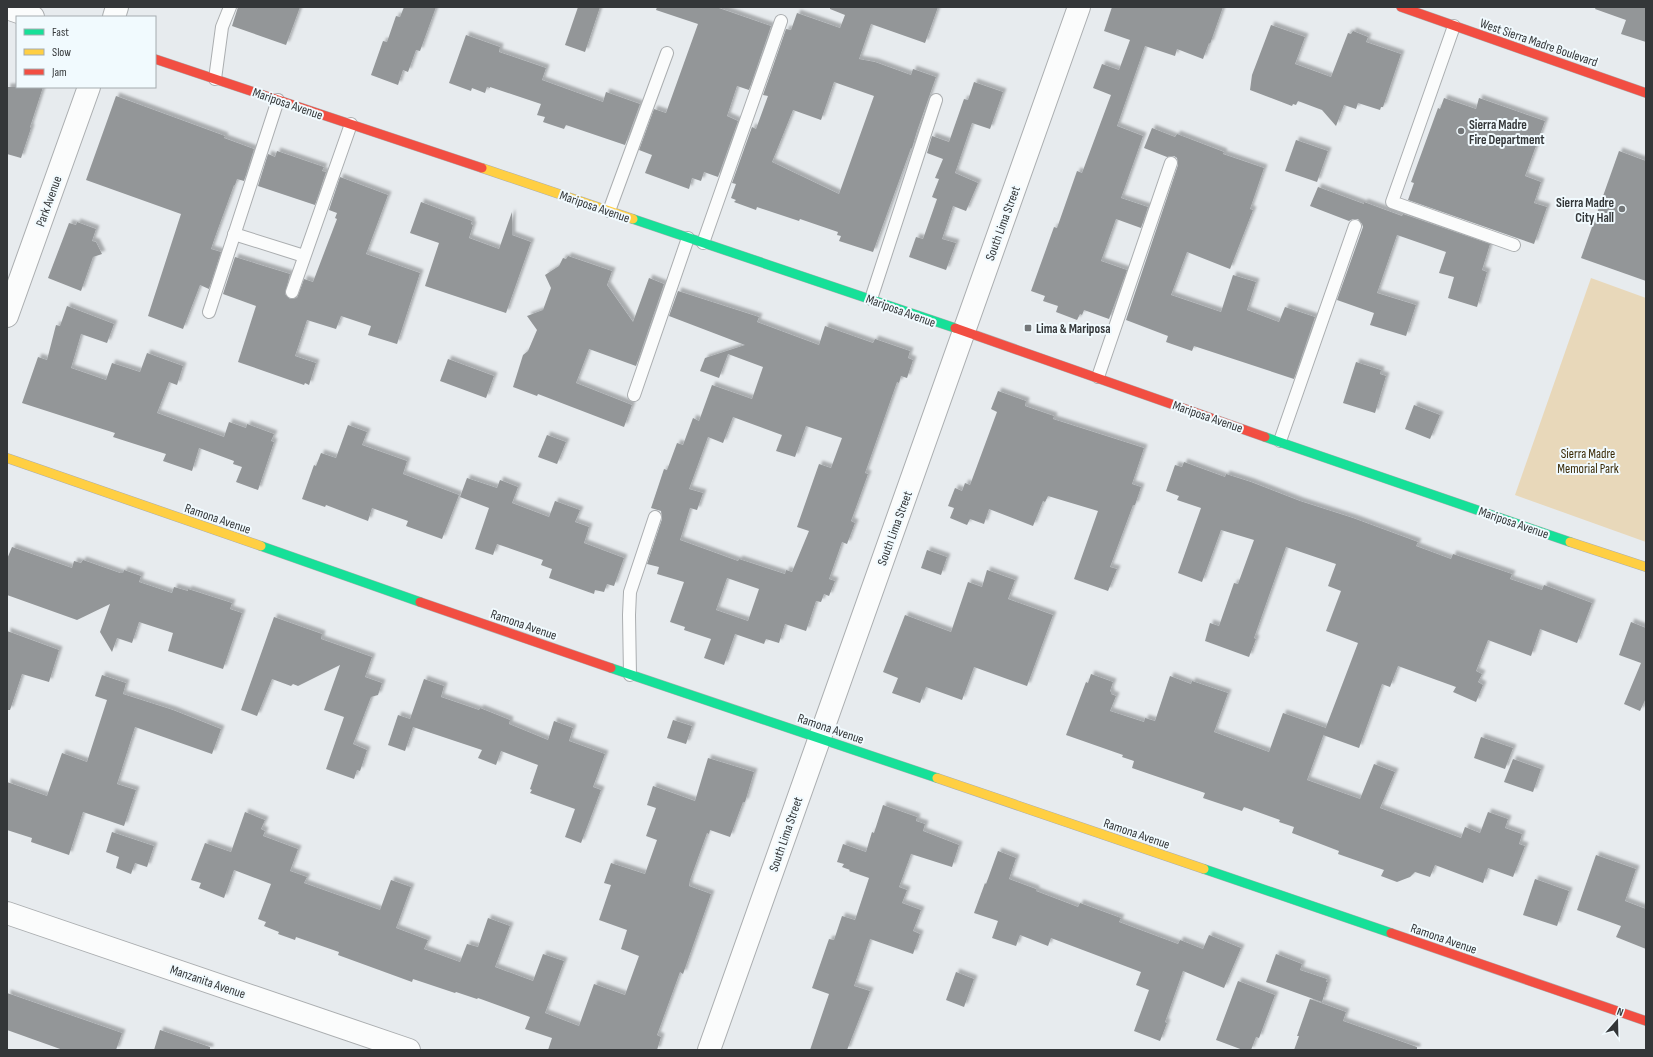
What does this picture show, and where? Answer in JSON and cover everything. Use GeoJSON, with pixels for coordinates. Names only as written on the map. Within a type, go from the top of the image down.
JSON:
{"type":"FeatureCollection","features":[{"type":"Feature","properties":{"kind":"street","name":"South Lima Street"},"geometry":{"type":"LineString","coordinates":[[709,1050],[1079,7]]}},
{"type":"Feature","properties":{"kind":"street","name":"West Sierra Madre Boulevard"},"geometry":{"type":"LineString","coordinates":[[1401,7],[1646,93]]}},
{"type":"Feature","properties":{"kind":"street"},"geometry":{"type":"LineString","coordinates":[[7,8],[29,16]]}},
{"type":"Feature","properties":{"kind":"street","name":"Mariposa Avenue"},"geometry":{"type":"LineString","coordinates":[[156,59],[871,299],[1646,567]]}},
{"type":"Feature","properties":{"kind":"street","name":"Park Avenue"},"geometry":{"type":"LineString","coordinates":[[7,316],[89,88]]}},
{"type":"Feature","properties":{"kind":"street","name":"Ramona Avenue"},"geometry":{"type":"LineString","coordinates":[[7,458],[630,675],[819,737],[1646,1021]]}},
{"type":"Feature","properties":{"kind":"street","name":"Manzanita Avenue"},"geometry":{"type":"LineString","coordinates":[[7,913],[409,1050]]}},
{"type":"Feature","properties":{"kind":"lane"},"geometry":{"type":"LineString","coordinates":[[215,79],[222,27],[230,7]]}},
{"type":"Feature","properties":{"kind":"lane"},"geometry":{"type":"LineString","coordinates":[[703,243],[781,21]]}},
{"type":"Feature","properties":{"kind":"lane"},"geometry":{"type":"LineString","coordinates":[[1454,26],[1392,202],[1514,245]]}},
{"type":"Feature","properties":{"kind":"lane"},"geometry":{"type":"LineString","coordinates":[[609,211],[667,54]]}},
{"type":"Feature","properties":{"kind":"lane"},"geometry":{"type":"LineString","coordinates":[[209,312],[278,100]]}},
{"type":"Feature","properties":{"kind":"lane"},"geometry":{"type":"LineString","coordinates":[[871,299],[936,100]]}},
{"type":"Feature","properties":{"kind":"lane"},"geometry":{"type":"LineString","coordinates":[[292,292],[351,124]]}},
{"type":"Feature","properties":{"kind":"lane"},"geometry":{"type":"LineString","coordinates":[[1098,377],[1171,163]]}},
{"type":"Feature","properties":{"kind":"lane"},"geometry":{"type":"LineString","coordinates":[[1280,441],[1355,226]]}},
{"type":"Feature","properties":{"kind":"lane"},"geometry":{"type":"LineString","coordinates":[[234,234],[304,256]]}},
{"type":"Feature","properties":{"kind":"lane"},"geometry":{"type":"LineString","coordinates":[[634,395],[688,238]]}},
{"type":"Feature","properties":{"kind":"lane"},"geometry":{"type":"LineString","coordinates":[[630,675],[630,592],[655,517]]}},
{"type":"Feature","properties":{"kind":"green space","name":"Sierra Madre Memorial Park"},"geometry":{"type":"Polygon","coordinates":[[[1591,278],[1646,298],[1646,542],[1515,495],[1591,278]]]}},
{"type":"Feature","properties":{"kind":"building"},"geometry":{"type":"Polygon","coordinates":[[[238,7],[300,7],[286,45],[232,26],[238,7]]]}},
{"type":"Feature","properties":{"kind":"building"},"geometry":{"type":"Polygon","coordinates":[[[404,7],[436,7],[420,51],[416,50],[408,72],[403,70],[398,85],[371,75],[383,41],[387,42],[396,16],[400,17],[404,7]]]}},
{"type":"Feature","properties":{"kind":"building"},"geometry":{"type":"Polygon","coordinates":[[[578,7],[600,7],[585,52],[565,45],[578,7]]]}},
{"type":"Feature","properties":{"kind":"building"},"geometry":{"type":"Polygon","coordinates":[[[657,7],[716,7],[771,26],[749,90],[737,86],[727,116],[738,121],[718,177],[704,172],[701,181],[692,178],[689,189],[645,173],[652,155],[639,150],[654,109],[666,113],[698,24],[656,10],[657,7]]]}},
{"type":"Feature","properties":{"kind":"building"},"geometry":{"type":"Polygon","coordinates":[[[830,7],[938,7],[925,43],[871,24],[859,59],[875,62],[911,75],[913,69],[936,77],[912,148],[873,252],[839,241],[841,236],[837,235],[838,232],[800,219],[799,221],[757,207],[756,210],[734,202],[736,200],[731,198],[736,184],[732,183],[752,127],[756,129],[768,96],[763,95],[786,29],[791,30],[797,13],[840,28],[845,15],[830,9],[830,7]],[[834,82],[821,120],[793,110],[772,162],[839,194],[874,96],[834,82]]]}},
{"type":"Feature","properties":{"kind":"building"},"geometry":{"type":"Polygon","coordinates":[[[1112,7],[1223,7],[1203,59],[1177,49],[1175,56],[1145,46],[1117,126],[1143,136],[1121,198],[1148,207],[1141,228],[1116,219],[1101,261],[1127,270],[1109,319],[1084,310],[1082,315],[1080,314],[1077,320],[1056,312],[1058,306],[1043,301],[1045,296],[1031,291],[1054,227],[1057,228],[1077,171],[1082,173],[1111,95],[1093,88],[1102,64],[1119,70],[1130,40],[1104,31],[1112,7]]]}},
{"type":"Feature","properties":{"kind":"building"},"geometry":{"type":"Polygon","coordinates":[[[1596,7],[1646,7],[1646,42],[1621,34],[1626,20],[1595,9],[1596,7]]]}},
{"type":"Feature","properties":{"kind":"building"},"geometry":{"type":"Polygon","coordinates":[[[1271,25],[1305,37],[1295,64],[1331,77],[1348,33],[1351,34],[1353,31],[1368,37],[1366,42],[1401,54],[1383,107],[1381,107],[1380,110],[1358,103],[1356,109],[1344,105],[1336,126],[1322,110],[1298,101],[1296,105],[1293,104],[1292,106],[1250,90],[1252,75],[1271,25]]]}},
{"type":"Feature","properties":{"kind":"building"},"geometry":{"type":"Polygon","coordinates":[[[466,35],[500,47],[499,52],[546,68],[542,80],[603,102],[606,92],[640,104],[625,145],[566,125],[564,129],[543,122],[545,117],[537,115],[541,104],[490,87],[487,87],[485,93],[472,88],[471,91],[449,83],[466,35]]]}},
{"type":"Feature","properties":{"kind":"building"},"geometry":{"type":"Polygon","coordinates":[[[974,82],[1003,92],[990,129],[972,123],[955,173],[978,183],[966,211],[953,206],[942,239],[956,243],[946,270],[909,257],[916,237],[923,239],[937,199],[932,197],[939,179],[935,178],[943,159],[927,153],[932,136],[949,142],[964,99],[968,100],[974,82]]]}},
{"type":"Feature","properties":{"kind":"building"},"geometry":{"type":"Polygon","coordinates":[[[7,87],[43,88],[21,158],[7,154],[7,87]]]}},
{"type":"Feature","properties":{"kind":"building"},"geometry":{"type":"Polygon","coordinates":[[[116,96],[225,136],[224,138],[254,149],[244,181],[237,179],[234,185],[211,249],[221,252],[209,289],[200,285],[183,329],[148,316],[181,214],[86,180],[116,96]]]}},
{"type":"Feature","properties":{"kind":"building"},"geometry":{"type":"Polygon","coordinates":[[[1444,98],[1476,109],[1479,98],[1545,121],[1525,176],[1541,182],[1534,203],[1547,207],[1534,244],[1408,200],[1414,183],[1411,182],[1438,108],[1440,109],[1444,98]]]}},
{"type":"Feature","properties":{"kind":"building"},"geometry":{"type":"Polygon","coordinates":[[[1152,128],[1175,137],[1177,134],[1224,152],[1223,154],[1264,168],[1250,209],[1253,210],[1230,269],[1187,252],[1171,295],[1221,312],[1233,275],[1256,282],[1247,310],[1279,322],[1285,307],[1315,317],[1294,379],[1194,346],[1192,351],[1166,342],[1168,336],[1126,320],[1178,165],[1177,158],[1174,156],[1167,157],[1144,148],[1152,128]]]}},
{"type":"Feature","properties":{"kind":"building"},"geometry":{"type":"Polygon","coordinates":[[[1296,140],[1328,151],[1317,182],[1285,171],[1296,140]]]}},
{"type":"Feature","properties":{"kind":"building"},"geometry":{"type":"Polygon","coordinates":[[[277,151],[324,167],[322,171],[326,172],[315,205],[258,186],[268,154],[275,157],[277,151]]]}},
{"type":"Feature","properties":{"kind":"building","name":"Sierra Madre City Hall"},"geometry":{"type":"Polygon","coordinates":[[[1619,151],[1646,161],[1646,281],[1581,258],[1619,151]]]}},
{"type":"Feature","properties":{"kind":"building"},"geometry":{"type":"Polygon","coordinates":[[[340,177],[388,195],[366,254],[420,273],[397,344],[368,335],[371,326],[341,316],[336,329],[307,320],[295,356],[316,363],[309,385],[305,383],[304,385],[238,362],[256,306],[223,294],[235,257],[290,274],[285,294],[290,299],[297,298],[304,279],[313,282],[337,219],[335,218],[337,213],[329,210],[340,177]]]}},
{"type":"Feature","properties":{"kind":"building"},"geometry":{"type":"Polygon","coordinates":[[[1318,187],[1364,204],[1364,202],[1402,216],[1403,214],[1490,244],[1482,270],[1487,272],[1477,307],[1448,298],[1454,277],[1439,273],[1446,252],[1397,235],[1377,293],[1416,305],[1406,336],[1370,325],[1374,313],[1337,300],[1363,227],[1362,224],[1358,219],[1349,221],[1310,206],[1318,187]]]}},
{"type":"Feature","properties":{"kind":"building"},"geometry":{"type":"Polygon","coordinates":[[[421,202],[472,221],[471,224],[473,225],[469,238],[499,249],[512,212],[512,235],[531,242],[506,313],[425,286],[439,243],[410,233],[421,202]]]}},
{"type":"Feature","properties":{"kind":"building"},"geometry":{"type":"Polygon","coordinates":[[[77,222],[96,229],[92,241],[96,242],[102,254],[93,257],[81,291],[48,278],[69,223],[76,225],[77,222]]]}},
{"type":"Feature","properties":{"kind":"building"},"geometry":{"type":"Polygon","coordinates":[[[568,256],[612,271],[607,285],[633,322],[649,278],[664,284],[636,366],[589,349],[576,383],[632,405],[624,427],[538,394],[537,396],[513,387],[523,355],[528,351],[537,330],[527,316],[543,310],[551,288],[545,275],[559,266],[563,258],[566,259],[568,256]]]}},
{"type":"Feature","properties":{"kind":"building"},"geometry":{"type":"Polygon","coordinates":[[[678,291],[759,317],[757,322],[819,345],[825,326],[873,343],[875,339],[910,351],[908,358],[913,360],[907,378],[901,376],[899,383],[897,382],[865,473],[868,474],[851,521],[855,523],[847,544],[842,542],[829,579],[835,581],[829,596],[824,594],[821,602],[816,601],[806,631],[785,624],[779,643],[766,639],[764,644],[735,634],[724,665],[704,658],[711,639],[684,630],[685,627],[670,622],[684,582],[657,574],[659,567],[647,564],[662,519],[661,511],[651,508],[664,469],[667,470],[677,443],[683,445],[693,418],[699,421],[712,385],[752,399],[763,367],[728,354],[719,378],[700,371],[705,358],[745,345],[669,316],[678,291]],[[733,417],[723,443],[708,437],[689,489],[703,493],[697,510],[690,508],[680,540],[738,561],[739,559],[785,574],[786,570],[792,572],[809,531],[797,527],[819,464],[831,468],[842,438],[806,426],[795,457],[776,451],[782,435],[733,417]],[[727,578],[716,610],[748,621],[759,589],[727,578]]]}},
{"type":"Feature","properties":{"kind":"building"},"geometry":{"type":"Polygon","coordinates":[[[67,306],[114,324],[107,343],[81,334],[71,368],[106,380],[112,363],[140,372],[147,353],[183,366],[177,385],[169,382],[157,413],[224,437],[229,422],[246,428],[247,424],[274,434],[271,441],[274,442],[258,490],[236,482],[242,467],[233,464],[234,461],[199,448],[192,471],[163,461],[166,454],[113,437],[115,433],[22,403],[38,357],[47,360],[56,325],[60,326],[67,306]]]}},
{"type":"Feature","properties":{"kind":"building"},"geometry":{"type":"Polygon","coordinates":[[[448,359],[494,376],[486,398],[440,381],[448,359]]]}},
{"type":"Feature","properties":{"kind":"building"},"geometry":{"type":"Polygon","coordinates":[[[1356,362],[1381,370],[1380,374],[1386,376],[1375,413],[1343,403],[1356,362]]]}},
{"type":"Feature","properties":{"kind":"building"},"geometry":{"type":"Polygon","coordinates":[[[998,391],[1026,401],[1025,406],[1054,416],[1053,419],[1144,448],[1132,484],[1141,487],[1110,567],[1117,569],[1108,591],[1074,579],[1098,511],[1048,496],[1045,502],[1043,501],[1033,526],[989,509],[984,524],[970,519],[967,525],[950,518],[954,508],[948,506],[955,488],[962,491],[965,483],[970,485],[997,412],[991,409],[998,391]]]}},
{"type":"Feature","properties":{"kind":"building"},"geometry":{"type":"Polygon","coordinates":[[[1414,405],[1440,415],[1430,439],[1405,429],[1414,405]]]}},
{"type":"Feature","properties":{"kind":"building"},"geometry":{"type":"Polygon","coordinates":[[[348,425],[367,432],[362,445],[407,461],[403,474],[459,495],[442,539],[406,526],[408,521],[372,508],[368,521],[326,505],[325,507],[302,499],[314,465],[316,466],[321,453],[336,458],[348,425]]]}},
{"type":"Feature","properties":{"kind":"building"},"geometry":{"type":"Polygon","coordinates":[[[547,435],[566,442],[557,464],[538,457],[547,435]]]}},
{"type":"Feature","properties":{"kind":"building"},"geometry":{"type":"Polygon","coordinates":[[[1184,462],[1225,477],[1226,474],[1251,482],[1300,501],[1353,518],[1418,542],[1416,546],[1451,559],[1453,554],[1512,574],[1510,579],[1542,590],[1544,585],[1592,603],[1577,643],[1540,629],[1531,656],[1488,640],[1476,671],[1482,674],[1478,682],[1483,685],[1476,702],[1453,692],[1456,687],[1398,666],[1390,687],[1382,684],[1359,748],[1323,735],[1358,643],[1326,631],[1341,591],[1328,586],[1336,564],[1286,547],[1254,638],[1256,639],[1249,657],[1205,641],[1210,623],[1219,626],[1234,583],[1238,584],[1254,540],[1221,530],[1202,582],[1178,573],[1201,508],[1177,500],[1179,496],[1166,491],[1175,465],[1182,467],[1184,462]]]}},
{"type":"Feature","properties":{"kind":"building"},"geometry":{"type":"Polygon","coordinates":[[[467,478],[497,488],[500,480],[518,487],[512,503],[549,517],[555,501],[580,510],[575,522],[589,527],[584,543],[624,558],[614,586],[607,584],[604,592],[595,590],[594,594],[549,578],[552,569],[541,565],[543,560],[497,544],[493,555],[475,549],[489,508],[460,497],[467,478]]]}},
{"type":"Feature","properties":{"kind":"building"},"geometry":{"type":"Polygon","coordinates":[[[12,547],[72,568],[74,561],[81,563],[83,560],[120,573],[123,573],[124,570],[141,576],[139,582],[172,593],[174,587],[188,591],[188,589],[232,603],[230,609],[242,613],[223,669],[168,651],[173,633],[139,622],[132,643],[117,638],[112,652],[100,632],[110,604],[77,620],[7,595],[7,559],[12,547]]]}},
{"type":"Feature","properties":{"kind":"building"},"geometry":{"type":"Polygon","coordinates":[[[927,550],[947,557],[941,575],[921,568],[927,550]]]}},
{"type":"Feature","properties":{"kind":"building"},"geometry":{"type":"Polygon","coordinates":[[[987,570],[1015,580],[1008,599],[1053,615],[1027,686],[974,667],[962,700],[926,687],[920,703],[892,693],[898,678],[883,672],[905,615],[951,632],[968,582],[982,587],[987,570]]]}},
{"type":"Feature","properties":{"kind":"building"},"geometry":{"type":"Polygon","coordinates":[[[274,617],[322,634],[321,639],[372,657],[365,677],[382,683],[378,695],[371,697],[353,744],[367,750],[360,771],[357,770],[354,779],[326,769],[344,717],[324,710],[340,665],[298,686],[293,684],[291,686],[272,679],[257,716],[241,710],[274,617]]]}},
{"type":"Feature","properties":{"kind":"building"},"geometry":{"type":"Polygon","coordinates":[[[1631,622],[1646,628],[1646,698],[1640,711],[1624,704],[1641,663],[1619,655],[1631,622]]]}},
{"type":"Feature","properties":{"kind":"building"},"geometry":{"type":"Polygon","coordinates":[[[7,631],[59,650],[49,682],[22,674],[10,710],[7,710],[7,631]]]}},
{"type":"Feature","properties":{"kind":"building"},"geometry":{"type":"Polygon","coordinates":[[[1091,674],[1113,682],[1110,691],[1111,694],[1116,696],[1110,711],[1144,722],[1145,718],[1155,721],[1170,676],[1191,684],[1192,681],[1228,693],[1214,732],[1269,752],[1283,713],[1326,728],[1307,780],[1360,799],[1374,764],[1395,772],[1380,808],[1461,838],[1465,827],[1480,833],[1488,812],[1508,819],[1505,828],[1522,834],[1519,844],[1525,846],[1513,877],[1488,868],[1483,883],[1435,865],[1430,877],[1415,872],[1410,877],[1397,882],[1381,876],[1384,870],[1338,854],[1339,851],[1292,833],[1294,827],[1279,822],[1280,820],[1244,807],[1242,811],[1203,798],[1205,793],[1132,768],[1134,761],[1122,757],[1123,755],[1066,735],[1086,682],[1088,683],[1091,674]]]}},
{"type":"Feature","properties":{"kind":"building"},"geometry":{"type":"Polygon","coordinates":[[[102,675],[126,683],[123,694],[173,710],[221,729],[212,754],[135,727],[117,784],[136,790],[124,826],[83,812],[69,855],[31,842],[32,838],[7,830],[7,782],[47,796],[62,753],[87,762],[107,700],[95,696],[102,675]]]}},
{"type":"Feature","properties":{"kind":"building"},"geometry":{"type":"Polygon","coordinates":[[[424,679],[444,686],[441,697],[479,710],[480,708],[510,720],[509,724],[548,740],[554,721],[573,728],[569,741],[605,754],[593,787],[601,790],[581,843],[565,837],[575,809],[530,793],[538,765],[501,751],[496,765],[478,758],[482,750],[413,727],[405,751],[388,745],[398,715],[410,719],[424,679]]]}},
{"type":"Feature","properties":{"kind":"building"},"geometry":{"type":"Polygon","coordinates":[[[673,720],[692,726],[686,744],[667,738],[673,720]]]}},
{"type":"Feature","properties":{"kind":"building"},"geometry":{"type":"Polygon","coordinates":[[[1481,737],[1513,748],[1505,769],[1474,758],[1481,737]]]}},
{"type":"Feature","properties":{"kind":"building"},"geometry":{"type":"Polygon","coordinates":[[[708,758],[754,772],[745,802],[743,802],[730,837],[710,830],[709,834],[707,833],[690,880],[689,886],[711,894],[683,974],[680,972],[657,1035],[661,1037],[657,1050],[548,1050],[552,1038],[525,1029],[530,1017],[478,998],[455,993],[413,979],[412,982],[338,955],[339,952],[296,937],[295,940],[278,934],[279,932],[264,926],[266,922],[258,919],[271,884],[234,870],[224,898],[199,888],[201,883],[191,880],[205,843],[231,852],[245,812],[265,820],[261,829],[265,831],[263,836],[298,849],[290,871],[307,877],[304,883],[380,910],[391,880],[411,887],[396,928],[428,940],[424,949],[460,962],[467,944],[478,947],[488,918],[510,926],[495,967],[533,981],[543,954],[564,961],[545,1013],[579,1026],[594,984],[625,995],[639,956],[621,949],[627,930],[599,920],[611,885],[604,883],[611,863],[645,874],[657,840],[646,836],[656,808],[647,805],[653,786],[695,801],[708,758]]]}},
{"type":"Feature","properties":{"kind":"building"},"geometry":{"type":"Polygon","coordinates":[[[1513,759],[1541,769],[1533,792],[1504,782],[1513,759]]]}},
{"type":"Feature","properties":{"kind":"building"},"geometry":{"type":"Polygon","coordinates":[[[883,805],[917,817],[916,821],[925,824],[923,831],[959,845],[952,867],[911,854],[899,887],[907,890],[902,903],[921,910],[913,931],[920,934],[913,954],[870,939],[854,986],[870,991],[847,1050],[810,1050],[829,994],[812,988],[829,939],[834,940],[842,916],[855,920],[869,878],[849,871],[850,870],[842,867],[844,864],[837,862],[843,844],[866,852],[883,805]]]}},
{"type":"Feature","properties":{"kind":"building"},"geometry":{"type":"Polygon","coordinates":[[[112,832],[154,846],[147,867],[135,863],[131,874],[116,868],[119,857],[106,852],[112,832]]]}},
{"type":"Feature","properties":{"kind":"building"},"geometry":{"type":"Polygon","coordinates":[[[998,851],[1016,858],[1009,879],[1036,889],[1036,891],[1078,907],[1080,903],[1121,918],[1119,922],[1178,944],[1180,940],[1203,949],[1209,935],[1241,948],[1224,988],[1183,971],[1160,1041],[1134,1031],[1149,990],[1136,985],[1141,972],[1051,938],[1048,946],[1020,935],[1016,946],[992,938],[998,921],[974,913],[998,851]]]}},
{"type":"Feature","properties":{"kind":"building"},"geometry":{"type":"Polygon","coordinates":[[[1596,855],[1636,869],[1625,901],[1646,909],[1646,949],[1616,937],[1621,926],[1577,910],[1596,855]]]}},
{"type":"Feature","properties":{"kind":"building"},"geometry":{"type":"Polygon","coordinates":[[[1535,879],[1569,891],[1557,926],[1523,915],[1535,879]]]}},
{"type":"Feature","properties":{"kind":"building"},"geometry":{"type":"Polygon","coordinates":[[[1276,954],[1302,964],[1300,970],[1327,979],[1326,982],[1328,982],[1322,1002],[1266,982],[1276,954]]]}},
{"type":"Feature","properties":{"kind":"building"},"geometry":{"type":"Polygon","coordinates":[[[956,972],[974,979],[964,1007],[946,1000],[956,972]]]}},
{"type":"Feature","properties":{"kind":"building"},"geometry":{"type":"Polygon","coordinates":[[[1238,981],[1275,995],[1259,1038],[1256,1037],[1251,1050],[1243,1050],[1216,1040],[1238,981]]]}},
{"type":"Feature","properties":{"kind":"building"},"geometry":{"type":"Polygon","coordinates":[[[7,993],[122,1033],[116,1050],[63,1050],[7,1030],[7,993]]]}},
{"type":"Feature","properties":{"kind":"building"},"geometry":{"type":"Polygon","coordinates":[[[1310,999],[1346,1012],[1343,1021],[1417,1047],[1417,1050],[1294,1050],[1299,1036],[1297,1036],[1310,999]]]}},
{"type":"Feature","properties":{"kind":"building"},"geometry":{"type":"Polygon","coordinates":[[[160,1030],[210,1047],[210,1050],[154,1050],[160,1030]]]}},
{"type":"Feature","properties":{"kind":"traffic: fast"},"geometry":{"type":"LineString","coordinates":[[633,219],[955,328]]}},
{"type":"Feature","properties":{"kind":"traffic: fast"},"geometry":{"type":"LineString","coordinates":[[1265,437],[1570,542]]}},
{"type":"Feature","properties":{"kind":"traffic: fast"},"geometry":{"type":"LineString","coordinates":[[261,546],[420,602]]}},
{"type":"Feature","properties":{"kind":"traffic: fast"},"geometry":{"type":"LineString","coordinates":[[611,668],[937,778]]}},
{"type":"Feature","properties":{"kind":"traffic: fast"},"geometry":{"type":"LineString","coordinates":[[1204,869],[1391,933]]}},
{"type":"Feature","properties":{"kind":"traffic: slow"},"geometry":{"type":"LineString","coordinates":[[482,168],[633,219]]}},
{"type":"Feature","properties":{"kind":"traffic: slow"},"geometry":{"type":"LineString","coordinates":[[7,458],[261,546]]}},
{"type":"Feature","properties":{"kind":"traffic: slow"},"geometry":{"type":"LineString","coordinates":[[1570,542],[1646,567]]}},
{"type":"Feature","properties":{"kind":"traffic: slow"},"geometry":{"type":"LineString","coordinates":[[937,778],[1204,869]]}},
{"type":"Feature","properties":{"kind":"traffic: jam"},"geometry":{"type":"LineString","coordinates":[[1401,7],[1646,93]]}},
{"type":"Feature","properties":{"kind":"traffic: jam"},"geometry":{"type":"LineString","coordinates":[[156,59],[482,168]]}},
{"type":"Feature","properties":{"kind":"traffic: jam"},"geometry":{"type":"LineString","coordinates":[[955,328],[1265,437]]}},
{"type":"Feature","properties":{"kind":"traffic: jam"},"geometry":{"type":"LineString","coordinates":[[420,602],[611,668]]}},
{"type":"Feature","properties":{"kind":"traffic: jam"},"geometry":{"type":"LineString","coordinates":[[1391,933],[1646,1021]]}},
{"type":"Feature","properties":{"kind":"place","name":"Sierra Madre Fire Department"},"geometry":{"type":"Point","coordinates":[1461,131]}},
{"type":"Feature","properties":{"kind":"place","name":"Sierra Madre City Hall"},"geometry":{"type":"Point","coordinates":[1622,209]}},
{"type":"Feature","properties":{"kind":"place","name":"Lima & Mariposa"},"geometry":{"type":"Point","coordinates":[1028,328]}}]}
